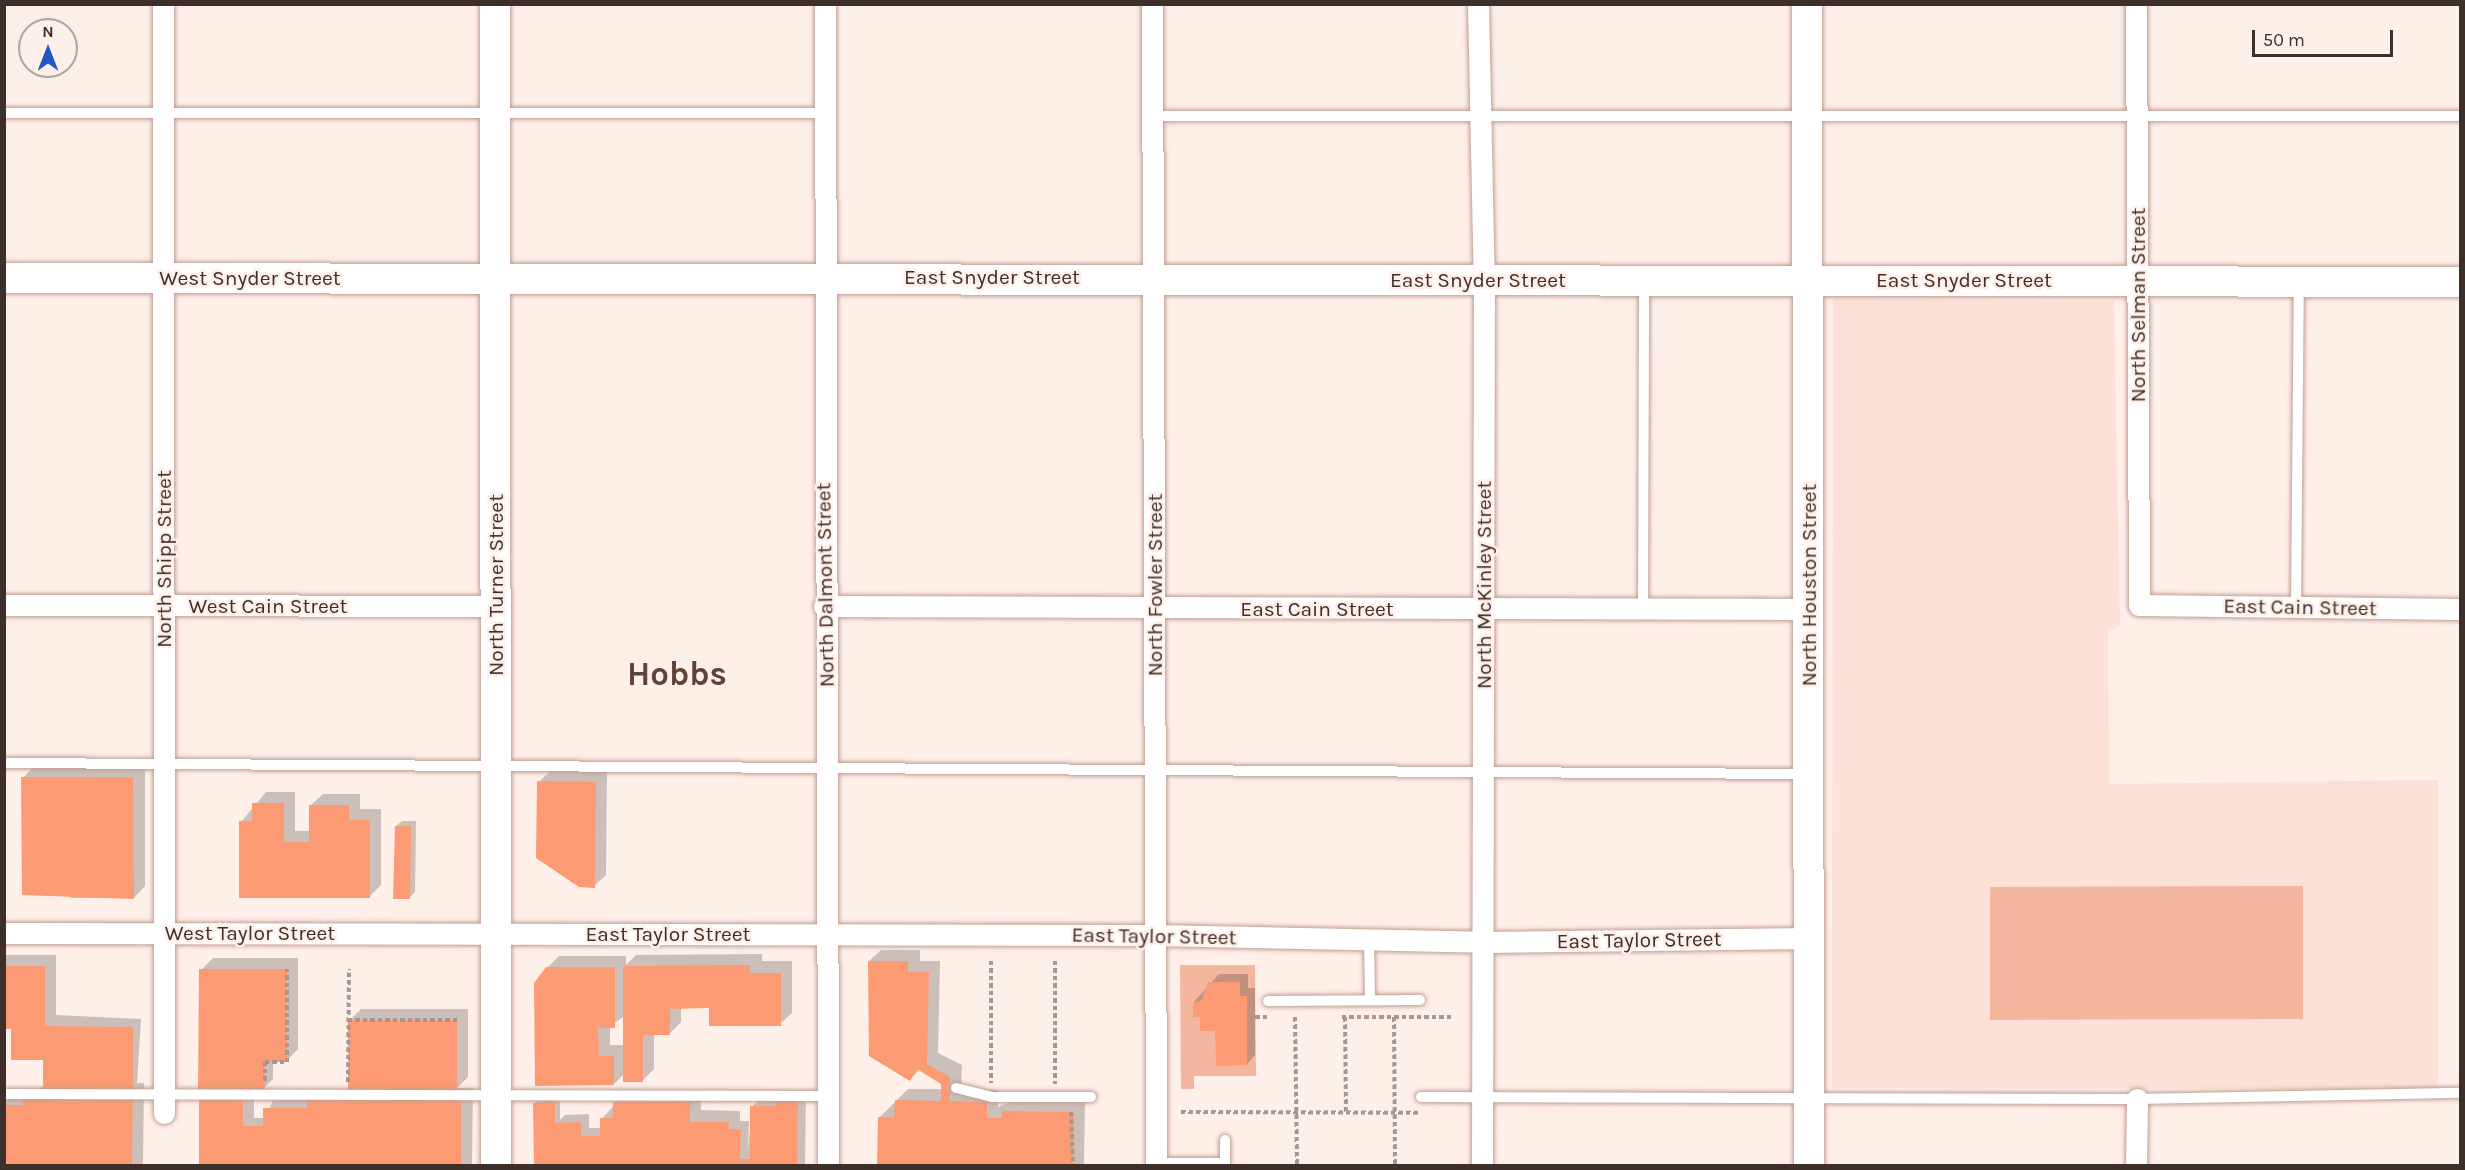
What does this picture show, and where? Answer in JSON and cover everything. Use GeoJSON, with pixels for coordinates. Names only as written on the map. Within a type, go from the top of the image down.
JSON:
{"type":"FeatureCollection","features":[{"type":"Feature","properties":{"kind":"street","name":"North Shipp Street"},"geometry":{"type":"LineString","coordinates":[[163,4],[164,1104]]}},
{"type":"Feature","properties":{"kind":"street","name":"North Turner Street"},"geometry":{"type":"LineString","coordinates":[[495,4],[496,1166]]}},
{"type":"Feature","properties":{"kind":"street","name":"North Dalmont Street"},"geometry":{"type":"LineString","coordinates":[[825,4],[826,113],[822,278],[824,606],[829,765],[828,1166]]}},
{"type":"Feature","properties":{"kind":"street","name":"North Fowler Street"},"geometry":{"type":"LineString","coordinates":[[1152,4],[1156,768],[1155,1164]]}},
{"type":"Feature","properties":{"kind":"street","name":"North McKinley Street"},"geometry":{"type":"LineString","coordinates":[[1478,4],[1484,281],[1482,1166]]}},
{"type":"Feature","properties":{"kind":"street","name":"North Houston Street"},"geometry":{"type":"LineString","coordinates":[[1807,4],[1811,938],[1809,1166]]}},
{"type":"Feature","properties":{"kind":"street","name":"North Selman Street"},"geometry":{"type":"LineString","coordinates":[[2136,4],[2139,605]]}},
{"type":"Feature","properties":{"kind":"street","name":"East Snyder Street"},"geometry":{"type":"LineString","coordinates":[[495,278],[1152,277],[1484,281],[1809,279],[2460,282]]}},
{"type":"Feature","properties":{"kind":"street","name":"West Snyder Street"},"geometry":{"type":"LineString","coordinates":[[4,278],[495,278]]}},
{"type":"Feature","properties":{"kind":"street","name":"West Cain Street"},"geometry":{"type":"LineString","coordinates":[[4,605],[496,606]]}},
{"type":"Feature","properties":{"kind":"street","name":"East Cain Street"},"geometry":{"type":"LineString","coordinates":[[2139,605],[2460,609]]}},
{"type":"Feature","properties":{"kind":"street","name":"East Cain Street"},"geometry":{"type":"LineString","coordinates":[[824,606],[1155,609],[1809,609]]}},
{"type":"Feature","properties":{"kind":"street","name":"West Taylor Street"},"geometry":{"type":"LineString","coordinates":[[4,933],[496,934]]}},
{"type":"Feature","properties":{"kind":"street","name":"East Taylor Street"},"geometry":{"type":"LineString","coordinates":[[496,934],[1156,935],[1483,942],[1811,938]]}},
{"type":"Feature","properties":{"kind":"street"},"geometry":{"type":"LineString","coordinates":[[2136,1166],[2137,1099]]}},
{"type":"Feature","properties":{"kind":"lane"},"geometry":{"type":"LineString","coordinates":[[4,113],[164,115],[495,111],[826,113]]}},
{"type":"Feature","properties":{"kind":"lane"},"geometry":{"type":"LineString","coordinates":[[1152,116],[2460,116]]}},
{"type":"Feature","properties":{"kind":"lane"},"geometry":{"type":"LineString","coordinates":[[1643,610],[1644,280]]}},
{"type":"Feature","properties":{"kind":"lane"},"geometry":{"type":"LineString","coordinates":[[2296,607],[2299,282]]}},
{"type":"Feature","properties":{"kind":"lane"},"geometry":{"type":"LineString","coordinates":[[4,763],[829,765],[1810,774]]}},
{"type":"Feature","properties":{"kind":"lane"},"geometry":{"type":"LineString","coordinates":[[1369,940],[1370,1000]]}},
{"type":"Feature","properties":{"kind":"lane"},"geometry":{"type":"LineString","coordinates":[[1268,1001],[1420,1000]]}},
{"type":"Feature","properties":{"kind":"lane"},"geometry":{"type":"LineString","coordinates":[[956,1088],[991,1097],[1091,1097]]}},
{"type":"Feature","properties":{"kind":"lane"},"geometry":{"type":"LineString","coordinates":[[1421,1097],[1810,1096],[2137,1099],[2460,1093]]}},
{"type":"Feature","properties":{"kind":"lane"},"geometry":{"type":"LineString","coordinates":[[4,1094],[164,1104],[496,1094],[828,1096]]}},
{"type":"Feature","properties":{"kind":"lane"},"geometry":{"type":"LineString","coordinates":[[1155,1164],[1225,1164],[1225,1140]]}},
{"type":"Feature","properties":{"kind":"path"},"geometry":{"type":"LineString","coordinates":[[991,961],[991,1097]]}},
{"type":"Feature","properties":{"kind":"path"},"geometry":{"type":"LineString","coordinates":[[1055,961],[1055,1112],[1074,1112],[1073,1166]]}},
{"type":"Feature","properties":{"kind":"path"},"geometry":{"type":"LineString","coordinates":[[265,1090],[265,1062],[287,1062],[287,969]]}},
{"type":"Feature","properties":{"kind":"path"},"geometry":{"type":"LineString","coordinates":[[348,1090],[349,969]]}},
{"type":"Feature","properties":{"kind":"path"},"geometry":{"type":"LineString","coordinates":[[1255,1017],[1277,1017]]}},
{"type":"Feature","properties":{"kind":"path"},"geometry":{"type":"LineString","coordinates":[[1286,1017],[1303,1017]]}},
{"type":"Feature","properties":{"kind":"path"},"geometry":{"type":"LineString","coordinates":[[1295,1017],[1296,1166]]}},
{"type":"Feature","properties":{"kind":"path"},"geometry":{"type":"LineString","coordinates":[[1337,1017],[1453,1017]]}},
{"type":"Feature","properties":{"kind":"path"},"geometry":{"type":"LineString","coordinates":[[1345,1017],[1346,1113]]}},
{"type":"Feature","properties":{"kind":"path"},"geometry":{"type":"LineString","coordinates":[[1394,1017],[1395,1166]]}},
{"type":"Feature","properties":{"kind":"path"},"geometry":{"type":"LineString","coordinates":[[348,1020],[457,1020]]}},
{"type":"Feature","properties":{"kind":"path"},"geometry":{"type":"LineString","coordinates":[[1181,1112],[1421,1113]]}},
{"type":"Feature","properties":{"kind":"shaded area"},"geometry":{"type":"Polygon","coordinates":[[[1833,299],[2114,301],[2120,625],[2108,632],[2109,784],[2438,780],[2438,1089],[1832,1088],[1833,299]]]}},
{"type":"Feature","properties":{"kind":"shaded area"},"geometry":{"type":"Polygon","coordinates":[[[2303,886],[2303,1019],[1990,1020],[1990,887],[2303,886]]]}},
{"type":"Feature","properties":{"kind":"shaded area"},"geometry":{"type":"Polygon","coordinates":[[[1180,965],[1255,965],[1256,1076],[1194,1076],[1194,1089],[1181,1089],[1180,965]]]}},
{"type":"Feature","properties":{"kind":"building"},"geometry":{"type":"Polygon","coordinates":[[[21,777],[133,777],[134,899],[22,895],[21,777]]]}},
{"type":"Feature","properties":{"kind":"building"},"geometry":{"type":"Polygon","coordinates":[[[537,781],[596,782],[595,888],[579,887],[536,858],[537,781]]]}},
{"type":"Feature","properties":{"kind":"building"},"geometry":{"type":"Polygon","coordinates":[[[252,803],[284,803],[284,842],[309,842],[309,805],[349,805],[349,820],[370,820],[370,898],[239,898],[239,821],[252,821],[252,803]]]}},
{"type":"Feature","properties":{"kind":"building"},"geometry":{"type":"Polygon","coordinates":[[[395,826],[411,826],[410,899],[393,899],[395,826]]]}},
{"type":"Feature","properties":{"kind":"building"},"geometry":{"type":"Polygon","coordinates":[[[868,961],[908,961],[908,972],[929,972],[927,1064],[950,1077],[950,1101],[987,1102],[987,1118],[1002,1118],[1002,1111],[1074,1112],[1073,1166],[877,1166],[878,1117],[894,1118],[895,1100],[941,1101],[941,1084],[917,1069],[910,1081],[869,1056],[868,961]]]}},
{"type":"Feature","properties":{"kind":"building"},"geometry":{"type":"Polygon","coordinates":[[[750,965],[750,973],[781,973],[781,1026],[709,1026],[709,1008],[670,1009],[670,1035],[643,1035],[643,1082],[623,1082],[623,966],[750,965]]]}},
{"type":"Feature","properties":{"kind":"building"},"geometry":{"type":"Polygon","coordinates":[[[4,966],[45,966],[45,1026],[133,1027],[133,1090],[43,1090],[43,1060],[11,1060],[11,1029],[4,1029],[4,966]]]}},
{"type":"Feature","properties":{"kind":"building"},"geometry":{"type":"Polygon","coordinates":[[[546,967],[615,967],[615,1028],[598,1028],[599,1056],[614,1056],[614,1085],[535,1086],[534,983],[546,967]]]}},
{"type":"Feature","properties":{"kind":"building"},"geometry":{"type":"Polygon","coordinates":[[[199,969],[287,969],[287,1062],[265,1062],[265,1090],[198,1090],[199,969]]]}},
{"type":"Feature","properties":{"kind":"building"},"geometry":{"type":"Polygon","coordinates":[[[1208,982],[1240,982],[1240,996],[1247,996],[1247,1065],[1216,1066],[1215,1031],[1200,1031],[1200,1017],[1193,1017],[1193,1002],[1201,1001],[1208,982]]]}},
{"type":"Feature","properties":{"kind":"building"},"geometry":{"type":"Polygon","coordinates":[[[348,1020],[457,1020],[457,1090],[348,1090],[348,1020]]]}},
{"type":"Feature","properties":{"kind":"building"},"geometry":{"type":"Polygon","coordinates":[[[133,1094],[132,1166],[4,1166],[4,1105],[23,1105],[23,1095],[133,1094]]]}},
{"type":"Feature","properties":{"kind":"building"},"geometry":{"type":"Polygon","coordinates":[[[199,1099],[243,1099],[243,1126],[263,1126],[263,1108],[307,1108],[307,1099],[461,1099],[461,1166],[199,1166],[199,1099]]]}},
{"type":"Feature","properties":{"kind":"building"},"geometry":{"type":"Polygon","coordinates":[[[776,1101],[798,1101],[797,1166],[534,1166],[533,1103],[555,1102],[555,1123],[581,1122],[581,1136],[600,1136],[600,1118],[613,1118],[613,1102],[690,1102],[690,1122],[729,1122],[729,1129],[741,1129],[740,1159],[750,1159],[750,1106],[776,1106],[776,1101]]]}},
{"type":"Feature","properties":{"kind":"district","name":"Hobbs"},"geometry":{"type":"Point","coordinates":[677,675]}}]}
